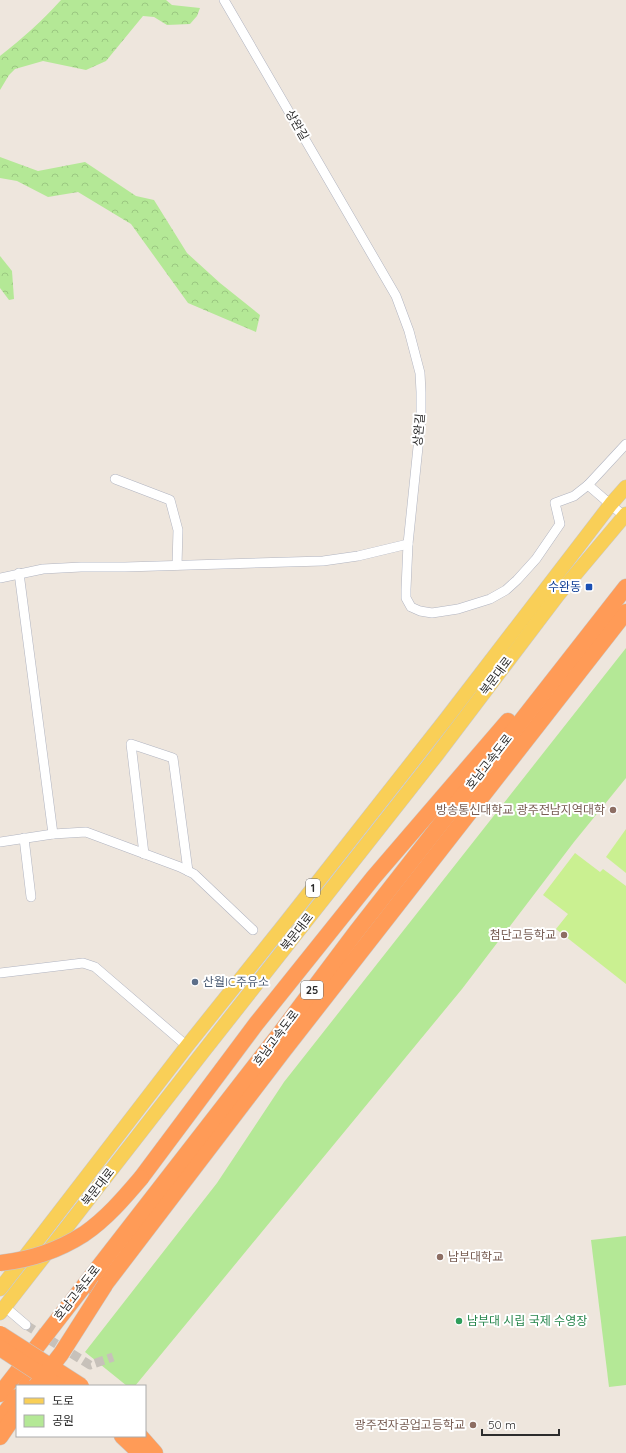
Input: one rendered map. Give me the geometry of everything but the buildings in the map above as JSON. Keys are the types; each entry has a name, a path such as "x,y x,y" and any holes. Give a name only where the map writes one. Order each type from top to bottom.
{"highway":[{"path":"0,1263 38,1255 61,1246 84,1234 114,1208 141,1178 256,1024 373,878 509,720 583,627 626,585"},
{"name":"호남고속도로","path":"0,1394 626,585"},
{"name":"호남고속도로","path":"27,1385 105,1285 279,1056 626,612"},
{"path":"37,1385 61,1354 105,1285"},
{"path":"0,1334 78,1385"},
{"path":"0,1348 56,1385"},
{"path":"0,1419 16,1398"},
{"path":"0,1437 16,1413"},
{"path":"123,1437 140,1453"},
{"path":"141,1437 155,1453"}],"main road":[{"name":"북문대로","path":"0,1289 187,1046 446,719 611,504 626,487"},
{"name":"북문대로","path":"3,1310 207,1046 436,756 558,595 625,515"}],"street":[{"name":"상완길","path":"224,0 396,296 409,331 420,373 421,418 408,544 406,598 411,607 420,611 432,613 458,609 483,602 506,590 536,559 560,524 555,503 574,496 588,485 626,444"},
{"path":"115,479 170,500 178,530 177,565"},
{"path":"588,485 625,515"},
{"path":"0,578 44,569 323,560 358,556 408,544"},
{"path":"19,573 53,834"},
{"path":"144,854 131,744 173,758 188,871"},
{"path":"0,842 53,834 86,832 194,874 253,930"},
{"path":"24,838 31,897"},
{"path":"0,973 83,963 95,967 187,1046"},
{"path":"3,1310 26,1324"}],"green space":[{"path":"61,0 166,0 172,5 200,8 197,16 190,24 167,25 154,17 143,16 106,61 86,70 43,61 15,69 9,75 0,90 0,56 32,30"},
{"path":"0,157 38,171 85,162 136,196 154,200 187,253 220,283 260,315 256,332 188,303 131,224 78,192 48,197 17,181 0,178"},
{"path":"0,256 12,271 14,299 9,300 0,288"},
{"path":"626,648 626,778 574,842 462,989 136,1385 126,1385 85,1352 217,1183 284,1082"},
{"path":"626,829 626,873 606,857"},
{"path":"575,853 600,872 603,869 626,886 626,984 556,929 568,914 543,895"},
{"path":"626,1236 626,1385 609,1387 591,1240"}],"tunnel":[{"path":"26,1325 90,1365 113,1357"}],"place":[{"name":"수완동","path":"589,587"},
{"name":"방송통신대학교 광주전남지역대학","path":"613,810"},
{"name":"첨단고등학교","path":"564,935"},
{"name":"산월IC주유소","path":"195,982"},
{"name":"남부대학교","path":"440,1257"},
{"name":"남부대 시립 국제 수영장","path":"459,1321"},
{"name":"광주전자공업고등학교","path":"473,1425"}]}
